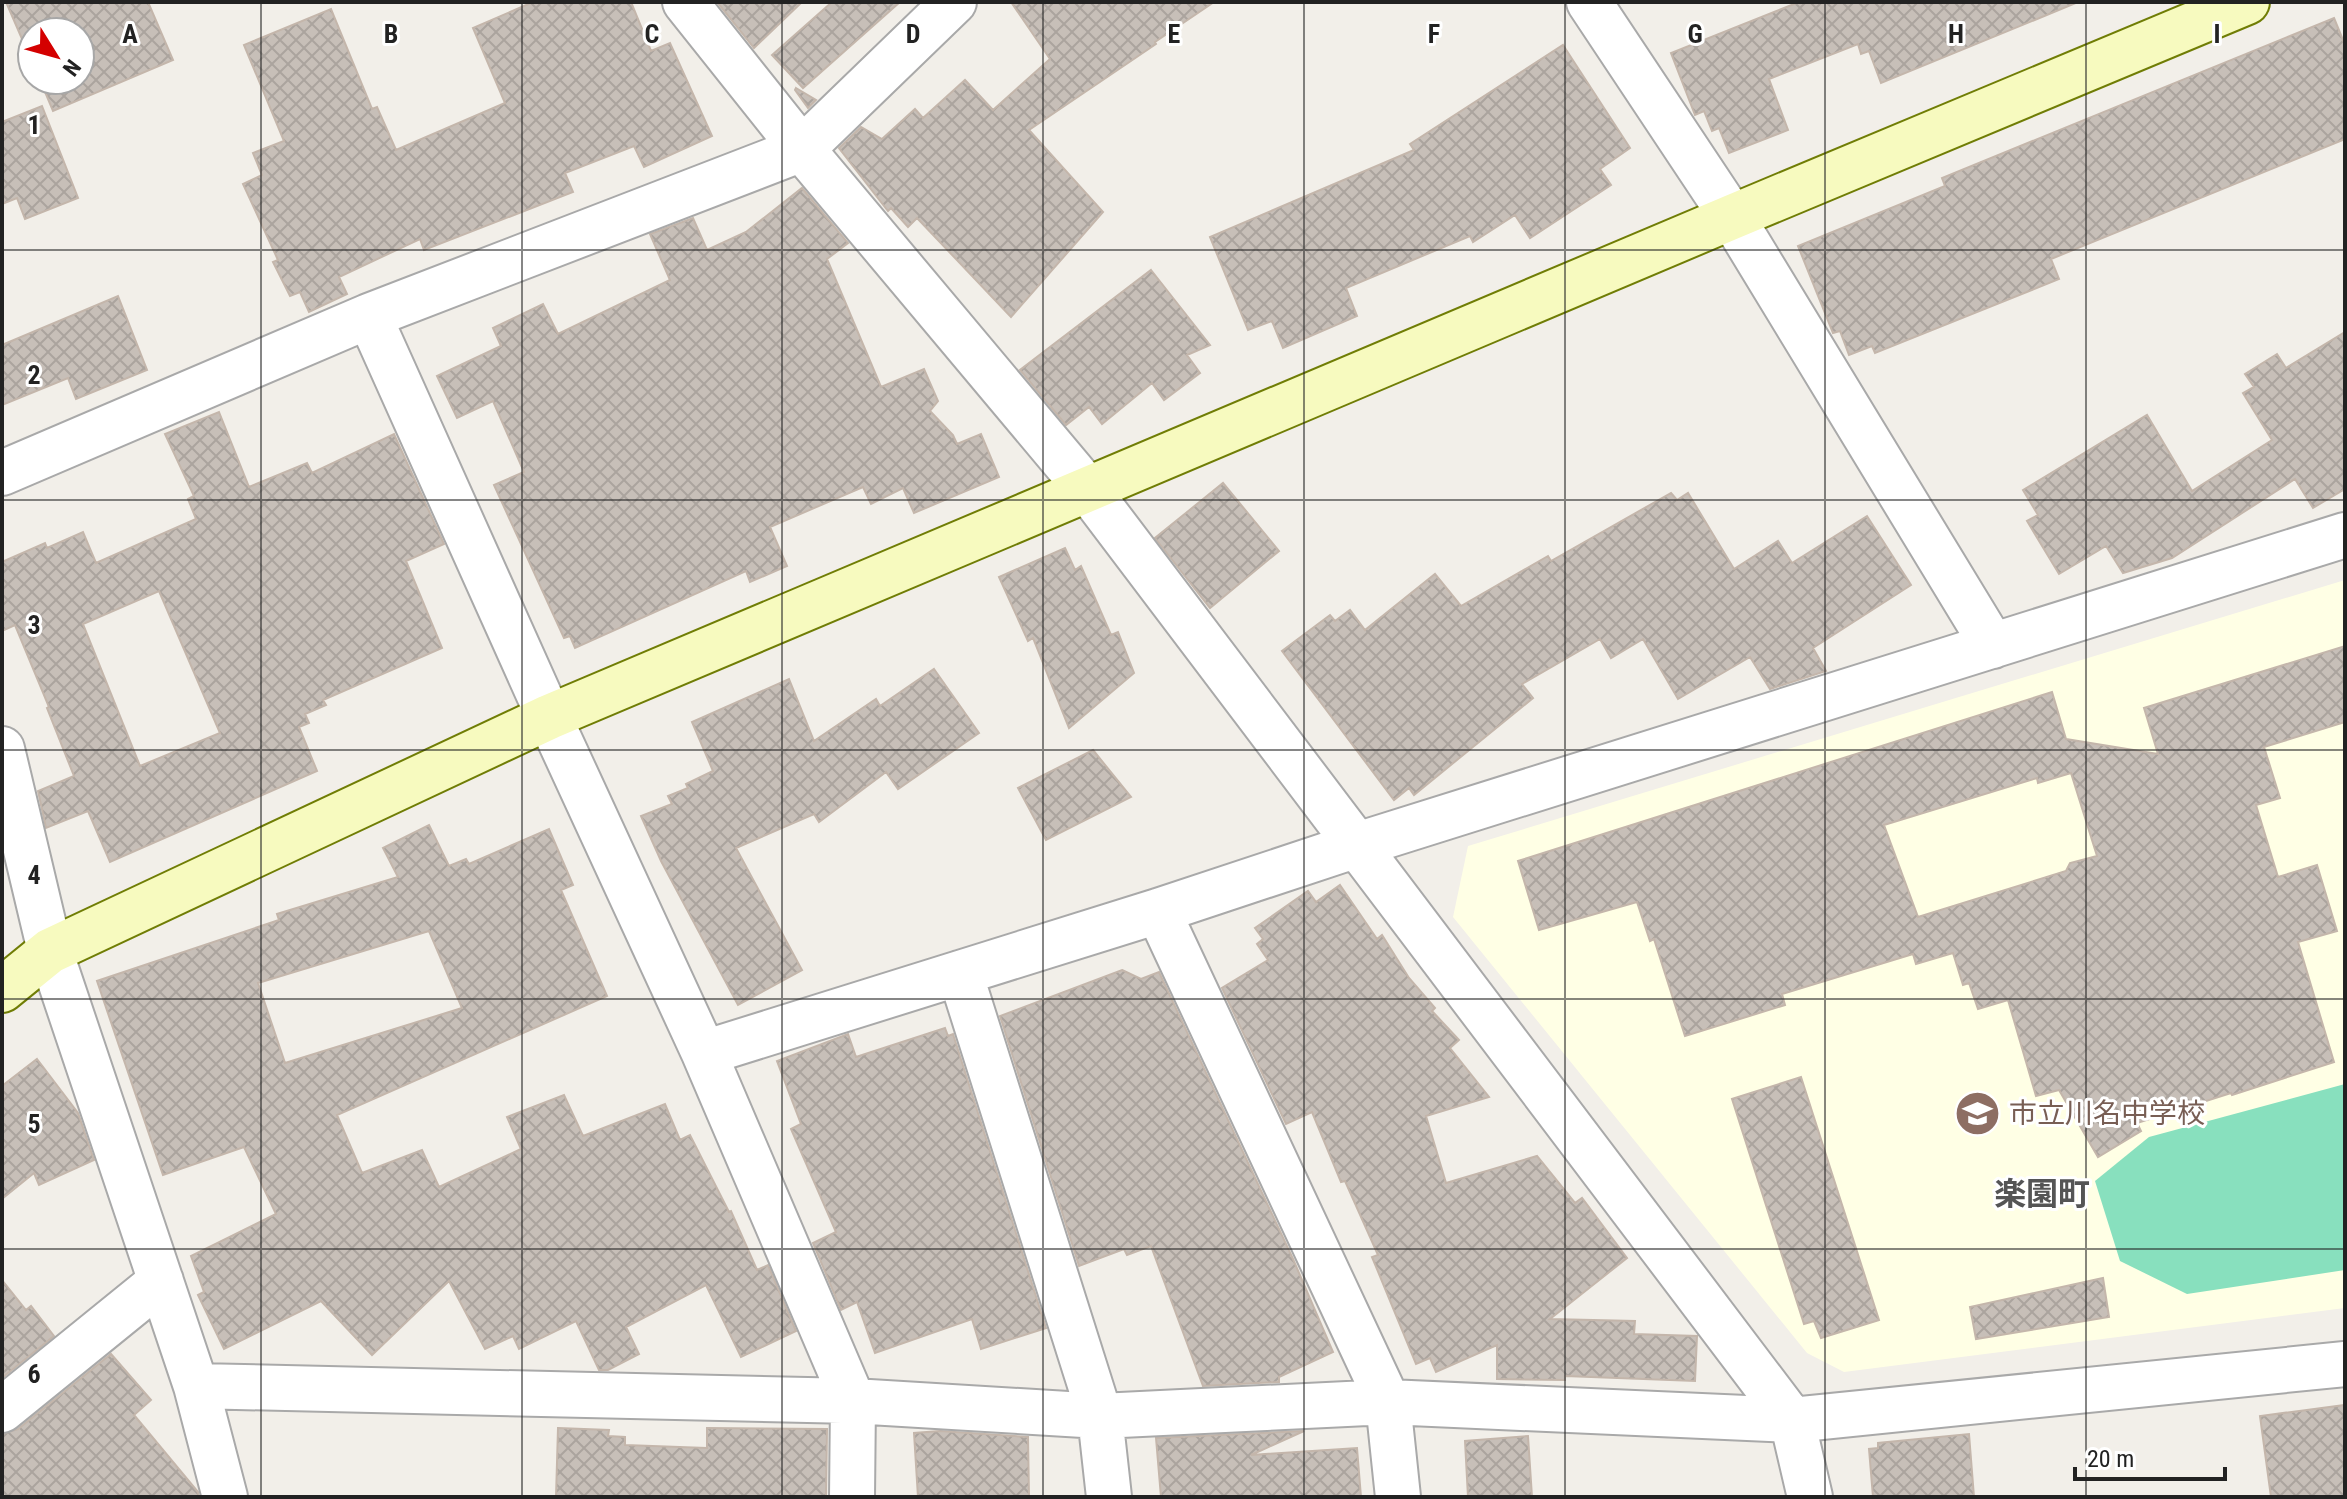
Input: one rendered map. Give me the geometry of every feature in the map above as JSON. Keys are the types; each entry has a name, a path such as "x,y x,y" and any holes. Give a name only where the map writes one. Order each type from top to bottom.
{"street":[{"path":"685,2 802,149 1088,490 1792,1420 1810,1497"},
{"path":"2,473 369,316 802,149 954,2"},
{"path":"1589,2 1732,217 1993,646"},
{"path":"2,990 50,951 549,717 2247,2"},
{"path":"369,316 704,1053 853,1401 852,1497"},
{"path":"704,1053 2345,535"},
{"path":"2,749 50,951 196,1386 225,1497"},
{"path":"1158,911 1388,1402 1398,1497"},
{"path":"960,973 1100,1416 1109,1497"},
{"path":"2,1410 161,1281"},
{"path":"196,1386 853,1401 1100,1416 1388,1402 1792,1420 2345,1364"}],"shaded area":[{"name":"市立川名中学校","path":"2345,580 2345,1308 1844,1372 1807,1353 1453,917 1468,846"}],"green space":[{"path":"2345,1084 2345,1270 2187,1294 2120,1261 2095,1181 2149,1137"}],"building":[{"path":"6,2 148,2 173,60 96,93 96,16 16,16 16,25"},
{"path":"533,2 631,2 651,51 670,43 712,136 644,167 634,146 565,173 573,192 424,250 420,239 339,277 347,294 309,312 300,292 290,296 273,262 278,260 243,184 262,175 253,153 284,141 244,45 331,9 372,109 377,107 396,150 505,103 473,28"},
{"path":"717,2 802,2 754,48"},
{"path":"832,2 900,2 803,88 772,55"},
{"path":"1011,2 1214,2 1029,130 1103,212 1011,317 917,218 908,227 891,208 888,211 839,148 861,127 882,139 915,109 923,118 965,80 993,110 1050,59"},
{"path":"1799,2 2076,3 1881,83 1869,51 1861,54 1858,44 1769,79 1788,130 1729,153 1719,128 1712,131 1704,111 1695,115 1671,53"},
{"path":"2334,18 2345,45 2345,139 2051,259 2059,279 1875,353 1872,346 1849,355 1840,331 1833,333 1798,246 1945,186 1942,178"},
{"path":"1563,45 1630,148 1600,169 1611,185 1530,238 1515,215 1473,242 1470,236 1346,288 1357,316 1283,348 1272,321 1248,330 1210,237 1414,150 1410,144"},
{"path":"795,90 816,100 808,108"},
{"path":"47,96 88,96 53,111"},
{"path":"42,106 78,198 25,219 17,198 2,204 2,122"},
{"path":"802,188 848,243 827,259 881,387 924,369 938,401 930,411 953,435 957,444 981,434 999,477 914,513 903,488 871,504 863,487 770,527 787,566 750,582 746,571 575,648 570,636 564,638 494,485 524,472 493,401 457,418 437,376 501,346 493,328 543,304 558,334 670,280 650,234 693,218 707,250 746,232"},
{"path":"1151,270 1210,345 1187,355 1200,373 1164,400 1152,383 1102,424 1089,407 1066,425 1020,370"},
{"path":"118,296 147,370 76,399 68,378 2,405 2,345"},
{"path":"2345,332 2345,489 2313,508 2295,479 2172,558 2123,573 2106,546 2059,574 2027,521 2038,515 2023,490 2147,415 2192,491 2272,440 2243,393 2254,387 2245,374 2277,354 2286,368"},
{"path":"219,412 249,487 307,463 312,473 394,434 444,544 406,561 442,648 323,700 326,705 305,714 309,723 299,727 317,771 110,862 88,811 46,828 38,791 74,776 15,625 2,631 2,562 45,543 47,548 83,532 96,563 196,519 188,499 194,496 165,434","holes":["159,591 220,733 140,766 83,624"]},
{"path":"1223,483 1279,551 1210,608 1155,538"},
{"path":"1671,493 1677,500 1688,493 1734,569 1778,541 1792,563 1867,516 1911,585 1813,648 1826,671 1770,689 1750,657 1678,699 1643,639 1611,658 1600,639 1522,684 1533,698 1414,795 1409,788 1394,800 1282,651 1330,615 1335,621 1350,610 1365,630 1435,574 1461,606 1548,556 1551,561"},
{"path":"1065,548 1075,570 1081,566 1111,635 1118,632 1134,673 1069,728 1033,638 1028,641 999,577"},
{"path":"2345,646 2345,722 2264,747 2280,798 2256,805 2278,877 2317,865 2337,931 2298,942 2334,1062 2137,1123 2141,1131 2098,1157 2059,1090 2036,1096 2008,1000 1978,1009 1969,983 1963,985 1953,953 1916,964 1913,954 1782,994 1785,1005 1685,1036 1654,939 1650,941 1637,902 1539,930 1518,861 2052,692 2066,739 2158,754 2144,708","holes":["2071,773 2097,856 2070,863 2066,871 1918,917 1884,825 2037,778 2038,783"]},
{"path":"934,669 979,733 898,789 886,772 819,822 814,814 736,848 802,970 738,1005 661,861 641,816 672,804 668,796 688,788 686,784 713,771 692,722 789,679 814,741 876,699 880,706"},
{"path":"1093,750 1131,797 1046,840 1018,788"},
{"path":"429,825 449,866 466,859 469,864 549,829 573,885 561,890 607,996 337,1115 362,1173 422,1150 439,1187 521,1149 507,1117 564,1095 583,1136 665,1104 680,1140 690,1135 731,1211 757,1270 768,1265 796,1331 741,1357 706,1285 626,1327 639,1354 608,1370 599,1370 576,1321 519,1349 513,1336 485,1349 449,1281 372,1355 321,1301 224,1349 198,1295 204,1292 191,1256 276,1214 244,1147 163,1175 97,981 279,920 277,914 398,877 383,848","holes":["429,931 462,1008 285,1063 258,983"]},
{"path":"1340,885 1377,939 1382,935 1409,978 1435,1008 1432,1011 1459,1040 1450,1048 1489,1097 1426,1116 1446,1183 1537,1156 1575,1203 1582,1198 1627,1258 1550,1319 1635,1321 1634,1334 1697,1336 1695,1381 1565,1376 1565,1380 1497,1379 1497,1345 1436,1372 1430,1358 1416,1364 1372,1257 1378,1255 1345,1181 1341,1182 1312,1112 1286,1124 1222,988 1268,960 1257,944 1263,939 1255,928 1308,891 1316,902"},
{"path":"1122,970 1141,979 1159,972 1333,1352 1279,1377 1279,1382 1203,1386 1151,1246 1127,1255 1124,1249 1079,1266 1000,1016"},
{"path":"945,1028 948,1036 953,1034 1046,1328 981,1349 972,1319 875,1353 857,1302 841,1310 813,1243 836,1232 791,1129 801,1124 777,1061 848,1034 856,1057"},
{"path":"37,1059 78,1113 94,1160 39,1185 34,1173 2,1199 2,1086"},
{"path":"1801,1077 1879,1320 1821,1338 1814,1321 1804,1324 1732,1099"},
{"path":"2103,1278 2109,1317 1976,1339 1970,1307"},
{"path":"2,1280 26,1310 31,1306 54,1336 2,1378"},
{"path":"111,1354 151,1400 134,1415 199,1497 2,1497 2,1434 18,1429"},
{"path":"2345,1405 2345,1497 2271,1497 2260,1416"},
{"path":"558,1428 609,1430 608,1436 625,1437 625,1445 707,1448 707,1428 827,1429 826,1497 556,1497"},
{"path":"940,1431 1028,1437 1029,1497 918,1497 914,1433"},
{"path":"1304,1431 1251,1455 1357,1448 1361,1497 1161,1497 1156,1438"},
{"path":"1969,1434 1974,1497 1873,1497 1869,1449 1878,1448 1878,1443"},
{"path":"1528,1436 1532,1497 1468,1497 1465,1441"}],"place":[{"name":"市立川名中学校","path":"1978,1113"}],"district":[{"name":"楽園町","path":"2042,1194"}]}
